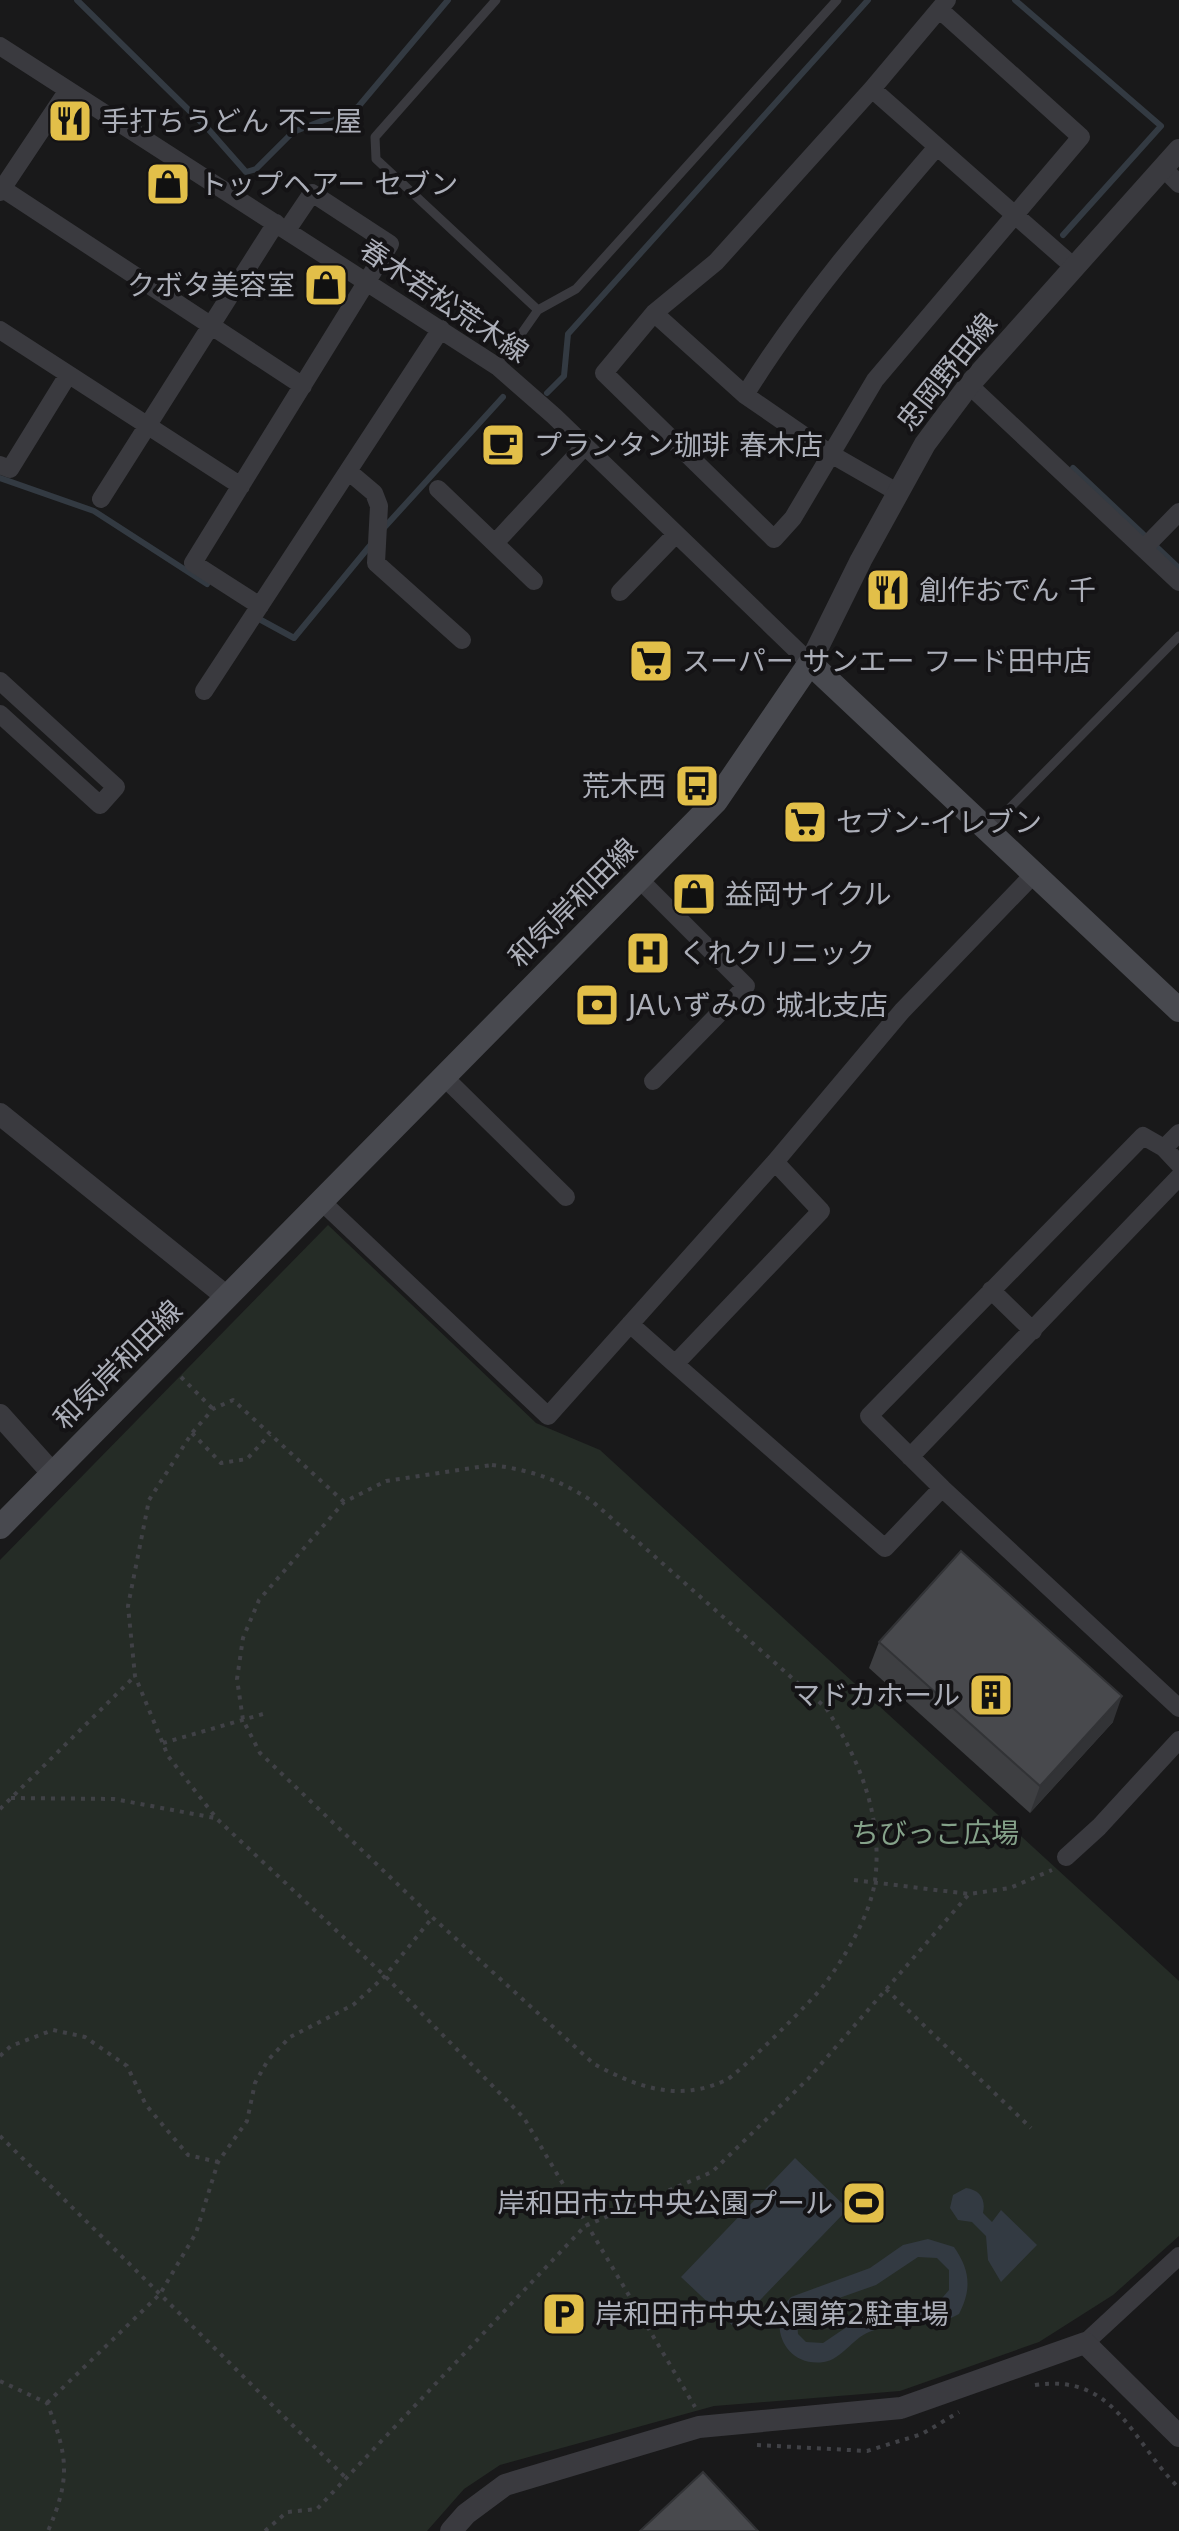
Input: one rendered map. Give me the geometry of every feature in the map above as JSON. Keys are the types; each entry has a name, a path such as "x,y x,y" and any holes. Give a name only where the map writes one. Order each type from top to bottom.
{"main road":[{"path":"810,663 1179,1010"},
{"name":"和気岸和田線","path":"0,1527 716,801 747,760 810,663"}],"street":[{"path":"944,5 1081,137 875,380 793,518 774,539 604,373 654,313 716,262 944,5"},
{"name":"春木若松荒木線","path":"0,46 498,367 585,446 810,663"},
{"path":"872,89 1074,267"},
{"path":"68,90 1,189 303,386"},
{"path":"745,395 772,352 846,252 936,148"},
{"name":"忠岡野田線","path":"810,663 897,492 925,444 969,385 1074,267 1171,176 1179,150"},
{"path":"101,499 211,326 282,227 312,193 390,244 193,563 260,606"},
{"path":"654,313 745,395 829,453 897,492"},
{"path":"204,691 441,329"},
{"path":"0,330 241,486"},
{"path":"0,465 10,469 68,375"},
{"path":"969,385 1179,582"},
{"path":"495,543 585,446"},
{"path":"348,471 374,493 379,506 376,563 462,640"},
{"path":"438,489 534,581"},
{"path":"1144,548 1179,512"},
{"path":"620,592 676,534"},
{"path":"0,681 116,787 100,805 0,714"},
{"path":"321,1201 548,1416 775,1162 902,1011 1035,873"},
{"path":"639,879 746,986 653,1081"},
{"path":"444,1077 566,1197"},
{"path":"0,1114 227,1297"},
{"path":"1164,1148 1179,1133"},
{"path":"1179,1164 1164,1148 1143,1136 869,1416 1179,1708"},
{"path":"675,1364 821,1211 775,1162"},
{"path":"910,1457 1179,1177"},
{"path":"991,1290 1033,1331"},
{"path":"630,1324 885,1548 942,1488"},
{"path":"0,1415 53,1474"},
{"path":"1066,1857 1099,1827 1179,1740"},
{"path":"451,2531 466,2514 505,2485 699,2427 901,2408 1085,2343 1179,2256"},
{"path":"1085,2343 1179,2436"}],"lane":[{"path":"496,0 375,137 376,159 538,310"},
{"path":"498,367 538,310 576,289 837,0"},
{"path":"989,829 1179,636"}],"path":[{"path":"178,1374 213,1409"},
{"path":"344,1502 233,1400 213,1409 192,1433 149,1500 128,1606 135,1676 168,1756 217,1819 385,1976 524,2118 585,2226 696,2409"},
{"path":"192,1433 221,1463 247,1459 270,1434"},
{"path":"492,1465 533,1471 567,1484 592,1501 826,1708 849,1743 864,1777 876,1842 875,1882 850,1943 824,1986 727,2079 694,2090 663,2090 625,2081 594,2064 432,1917 260,1753 243,1720 237,1679 243,1638 259,1600 344,1502 386,1481 492,1465"},
{"path":"0,1809 135,1676"},
{"path":"163,1743 263,1714"},
{"path":"11,1798 114,1799 217,1819"},
{"path":"854,1880 969,1894 1010,1888 1046,1875 1066,1857"},
{"path":"265,2531 287,2512 317,2509 585,2226 712,2172 808,2079 969,1894"},
{"path":"47,2403 160,2294 196,2233 218,2162 247,2121 255,2083 268,2060 290,2037 353,2005 385,1976 432,1917"},
{"path":"886,1989 1031,2128"},
{"path":"0,2056 11,2046 53,2030 85,2037 127,2066 146,2105 188,2155 218,2162"},
{"path":"0,2136 346,2478"},
{"path":"0,2381 47,2403 60,2436 66,2480 48,2531"},
{"path":"1032,2386 1064,2384 1095,2391 1129,2424 1151,2459 1179,2488"},
{"path":"747,2445 867,2451 922,2434 969,2409"}],"green space":[{"name":"ちびっこ広場","path":"328,1225 536,1423 600,1450 1179,1981 1179,2236 1113,2295 1039,2342 900,2391 714,2406 500,2465 464,2489 427,2531 0,2531 0,1560"}],"shaded area":[{"path":"795,2158 848,2209 734,2327 681,2277"},
{"path":"966,2188 981,2196 983,2213 992,2222 1001,2210 1037,2245 1001,2282 988,2260 986,2236 972,2222 958,2220 950,2208 953,2195"},
{"path":"928,2239 954,2247 967,2280 966,2296 959,2314 926,2324 880,2328 857,2339 836,2357 824,2362 810,2362 789,2351 783,2342 780,2319 791,2297 870,2268 903,2245","holes":["918,2257 937,2258 949,2270 949,2290 937,2304 889,2308 863,2316 823,2343 806,2342 798,2334 797,2320 808,2309 876,2285"]}],"building":[{"name":"マドカホール","path":"961,1551 1122,1696 1040,1786 879,1642"},
{"path":"703,2472 758,2531 640,2531"}],"waterway":[{"path":"77,0 209,130 246,172 256,169 293,132 358,107 448,0"},
{"path":"547,393 564,376 568,334 868,0"},
{"path":"1015,0 1161,126 1063,235"},
{"path":"382,530 503,397"},
{"path":"1073,468 1179,568"},
{"path":"0,478 94,511 207,584"},
{"path":"261,620 294,638 373,542"}],"place":[{"name":"手打ちうどん 不二屋","path":"70,121"},
{"name":"トップヘアー セブン","path":"168,184"},
{"name":"クボタ美容室","path":"326,285"},
{"name":"プランタン珈琲 春木店","path":"503,445"},
{"name":"創作おでん 千","path":"888,590"},
{"name":"スーパー サンエー フード田中店","path":"651,661"},
{"name":"荒木西","path":"697,786"},
{"name":"セブン-イレブン","path":"805,822"},
{"name":"益岡サイクル","path":"694,894"},
{"name":"くれクリニック","path":"648,953"},
{"name":"JAいずみの 城北支店","path":"597,1005"},
{"name":"マドカホール","path":"991,1695"},
{"name":"岸和田市立中央公園プール","path":"864,2203"},
{"name":"岸和田市中央公園第2駐車場","path":"564,2314"}]}
